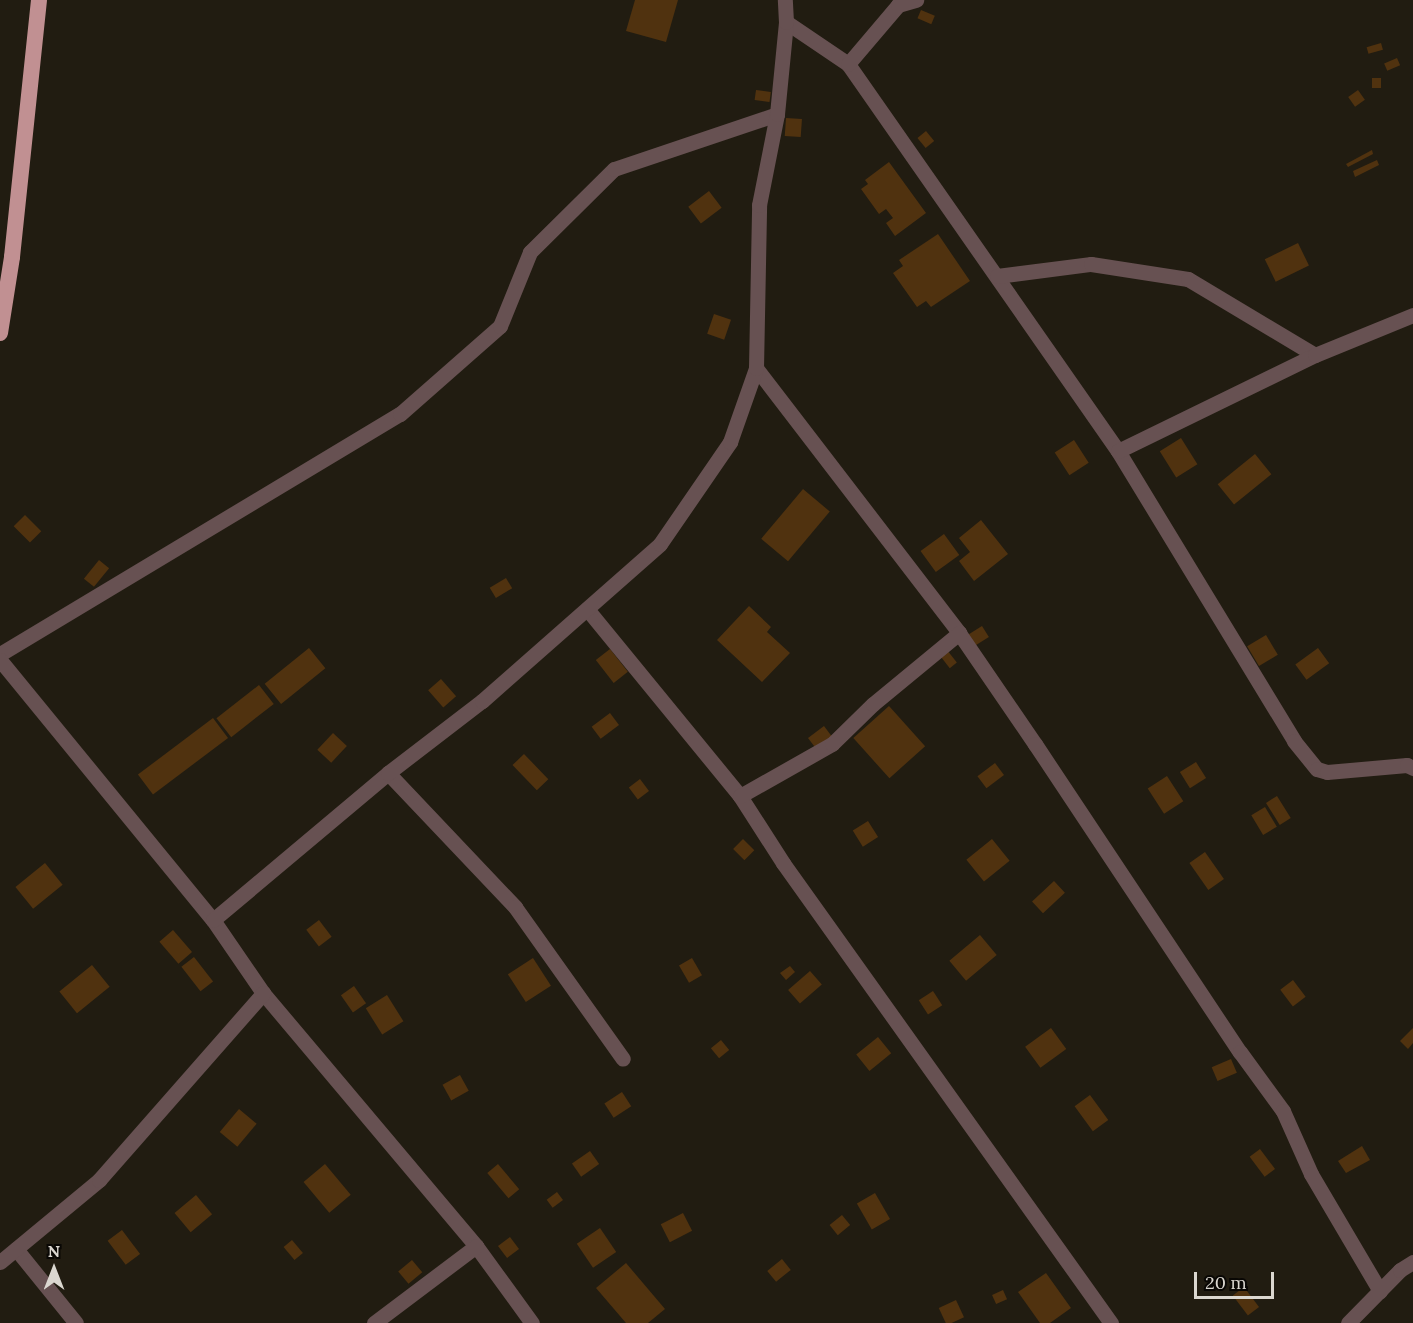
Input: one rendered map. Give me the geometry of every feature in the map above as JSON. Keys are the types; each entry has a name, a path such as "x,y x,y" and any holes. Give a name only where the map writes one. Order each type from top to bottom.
{"highway":[{"path":"0,333 12,257 39,0"}],"street":[{"path":"213,920 388,773 482,701 660,544 730,442 756,368 759,205 777,114 786,22 785,0"},
{"path":"848,64 898,5 916,0"},
{"path":"786,22 848,64 1118,451 1294,741 1317,769 1327,772 1407,765 1413,768"},
{"path":"0,654 400,414 500,326 530,252 614,169 777,114"},
{"path":"997,276 1091,264 1188,279 1315,355"},
{"path":"1118,451 1315,355 1413,315"},
{"path":"756,368 959,633 1240,1053 1283,1111 1311,1174 1380,1291"},
{"path":"587,609 740,796 783,863 1111,1323"},
{"path":"740,796 832,744 873,704 959,633"},
{"path":"0,660 213,920 262,993 477,1246 532,1323"},
{"path":"388,773 515,907 623,1059"},
{"path":"0,1262 99,1180 262,993"},
{"path":"374,1323 477,1246"},
{"path":"16,1249 76,1323"},
{"path":"1348,1323 1400,1270 1413,1262"}],"building":[{"path":"635,0 678,0 666,42 626,31"},
{"path":"921,10 935,16 931,24 917,18"},
{"path":"1381,43 1383,50 1369,54 1367,47"},
{"path":"1397,58 1400,65 1387,71 1384,63"},
{"path":"1372,78 1381,78 1381,88 1372,88"},
{"path":"756,90 771,92 769,102 755,100"},
{"path":"1358,90 1365,100 1355,107 1348,97"},
{"path":"786,118 802,119 801,137 785,136"},
{"path":"926,131 934,141 926,148 917,138"},
{"path":"1372,150 1373,154 1348,167 1346,164"},
{"path":"1377,160 1379,165 1355,177 1353,171"},
{"path":"889,162 926,213 895,236 886,223 893,218 886,209 879,214 861,189 868,184 865,180"},
{"path":"709,191 722,208 701,223 688,207"},
{"path":"938,234 970,281 931,307 926,301 917,307 893,273 903,266 899,260"},
{"path":"1298,243 1309,265 1276,282 1265,259"},
{"path":"714,314 731,320 724,340 707,334"},
{"path":"1181,438 1197,464 1176,478 1160,451"},
{"path":"1074,440 1089,463 1069,475 1055,453"},
{"path":"1255,454 1271,474 1234,504 1218,484"},
{"path":"803,489 830,511 788,561 761,539"},
{"path":"25,515 41,531 30,543 14,526"},
{"path":"981,520 1008,554 974,581 959,561 970,552 959,538"},
{"path":"944,534 959,555 936,572 921,551"},
{"path":"99,560 109,568 94,587 84,579"},
{"path":"506,578 512,588 496,598 490,588"},
{"path":"749,606 771,627 767,632 790,653 762,682 717,640"},
{"path":"982,626 989,637 975,646 968,634"},
{"path":"1266,635 1278,655 1259,666 1247,646"},
{"path":"309,648 325,668 281,704 265,684"},
{"path":"1318,648 1329,663 1307,680 1295,664"},
{"path":"610,649 628,672 614,683 596,660"},
{"path":"947,650 957,663 950,668 940,656"},
{"path":"441,679 456,696 443,708 428,690"},
{"path":"259,685 274,704 231,737 216,718"},
{"path":"889,706 925,746 889,778 853,738"},
{"path":"610,713 619,725 601,739 592,727"},
{"path":"213,718 228,738 153,795 138,775"},
{"path":"824,726 833,738 817,750 808,738"},
{"path":"333,733 347,746 331,763 317,750"},
{"path":"524,754 548,779 537,790 512,765"},
{"path":"1196,762 1206,778 1190,788 1180,772"},
{"path":"995,763 1004,775 986,788 977,776"},
{"path":"1167,776 1183,801 1164,814 1148,789"},
{"path":"640,779 649,791 638,799 629,787"},
{"path":"1277,796 1291,818 1280,825 1266,803"},
{"path":"1265,807 1277,827 1263,835 1251,815"},
{"path":"868,821 878,837 863,847 853,831"},
{"path":"743,839 754,850 744,860 733,849"},
{"path":"992,839 1010,861 984,882 966,860"},
{"path":"1205,852 1224,879 1208,890 1189,863"},
{"path":"45,863 63,885 33,909 15,887"},
{"path":"1054,881 1065,893 1043,913 1032,901"},
{"path":"319,920 332,937 319,946 306,930"},
{"path":"173,930 192,952 178,964 159,942"},
{"path":"980,935 997,955 966,981 949,961"},
{"path":"194,957 213,981 200,991 181,967"},
{"path":"533,958 551,986 526,1002 508,974"},
{"path":"692,958 702,975 689,983 679,966"},
{"path":"92,965 110,987 77,1013 59,991"},
{"path":"790,966 795,972 786,980 780,973"},
{"path":"810,971 822,985 800,1004 788,990"},
{"path":"1293,980 1306,997 1293,1006 1280,990"},
{"path":"354,986 366,1003 353,1012 341,995"},
{"path":"933,991 942,1005 928,1015 919,1000"},
{"path":"387,995 403,1021 382,1035 366,1008"},
{"path":"1051,1028 1066,1049 1040,1068 1025,1047"},
{"path":"1413,1028 1413,1043 1408,1049 1400,1041"},
{"path":"878,1037 891,1053 869,1071 856,1055"},
{"path":"721,1040 729,1050 719,1058 711,1048"},
{"path":"1231,1059 1237,1073 1218,1081 1212,1067"},
{"path":"460,1075 469,1091 451,1100 443,1085"},
{"path":"622,1092 631,1106 614,1118 604,1103"},
{"path":"1090,1095 1108,1120 1093,1131 1075,1106"},
{"path":"239,1109 257,1124 237,1147 220,1132"},
{"path":"1362,1146 1370,1160 1346,1173 1338,1161"},
{"path":"1260,1149 1275,1169 1265,1177 1250,1157"},
{"path":"590,1151 599,1164 581,1177 572,1164"},
{"path":"325,1164 351,1195 329,1213 304,1182"},
{"path":"498,1164 519,1189 508,1198 487,1173"},
{"path":"557,1192 563,1200 553,1208 547,1200"},
{"path":"875,1193 890,1219 872,1229 857,1204"},
{"path":"196,1195 212,1214 191,1232 175,1213"},
{"path":"683,1213 692,1231 670,1242 661,1224"},
{"path":"842,1215 850,1225 838,1235 830,1225"},
{"path":"600,1228 616,1252 593,1268 577,1244"},
{"path":"122,1230 140,1254 126,1265 108,1241"},
{"path":"510,1237 519,1249 507,1258 498,1246"},
{"path":"292,1240 303,1253 295,1260 284,1247"},
{"path":"782,1259 791,1270 776,1282 767,1271"},
{"path":"412,1260 422,1272 408,1284 398,1272"},
{"path":"626,1263 665,1309 648,1323 626,1323 596,1288"},
{"path":"1046,1273 1071,1308 1050,1323 1040,1323 1018,1292"},
{"path":"1244,1287 1259,1307 1248,1315 1233,1295"},
{"path":"1003,1290 1007,1299 996,1304 992,1295"},
{"path":"956,1300 964,1317 946,1323 939,1308"}]}
